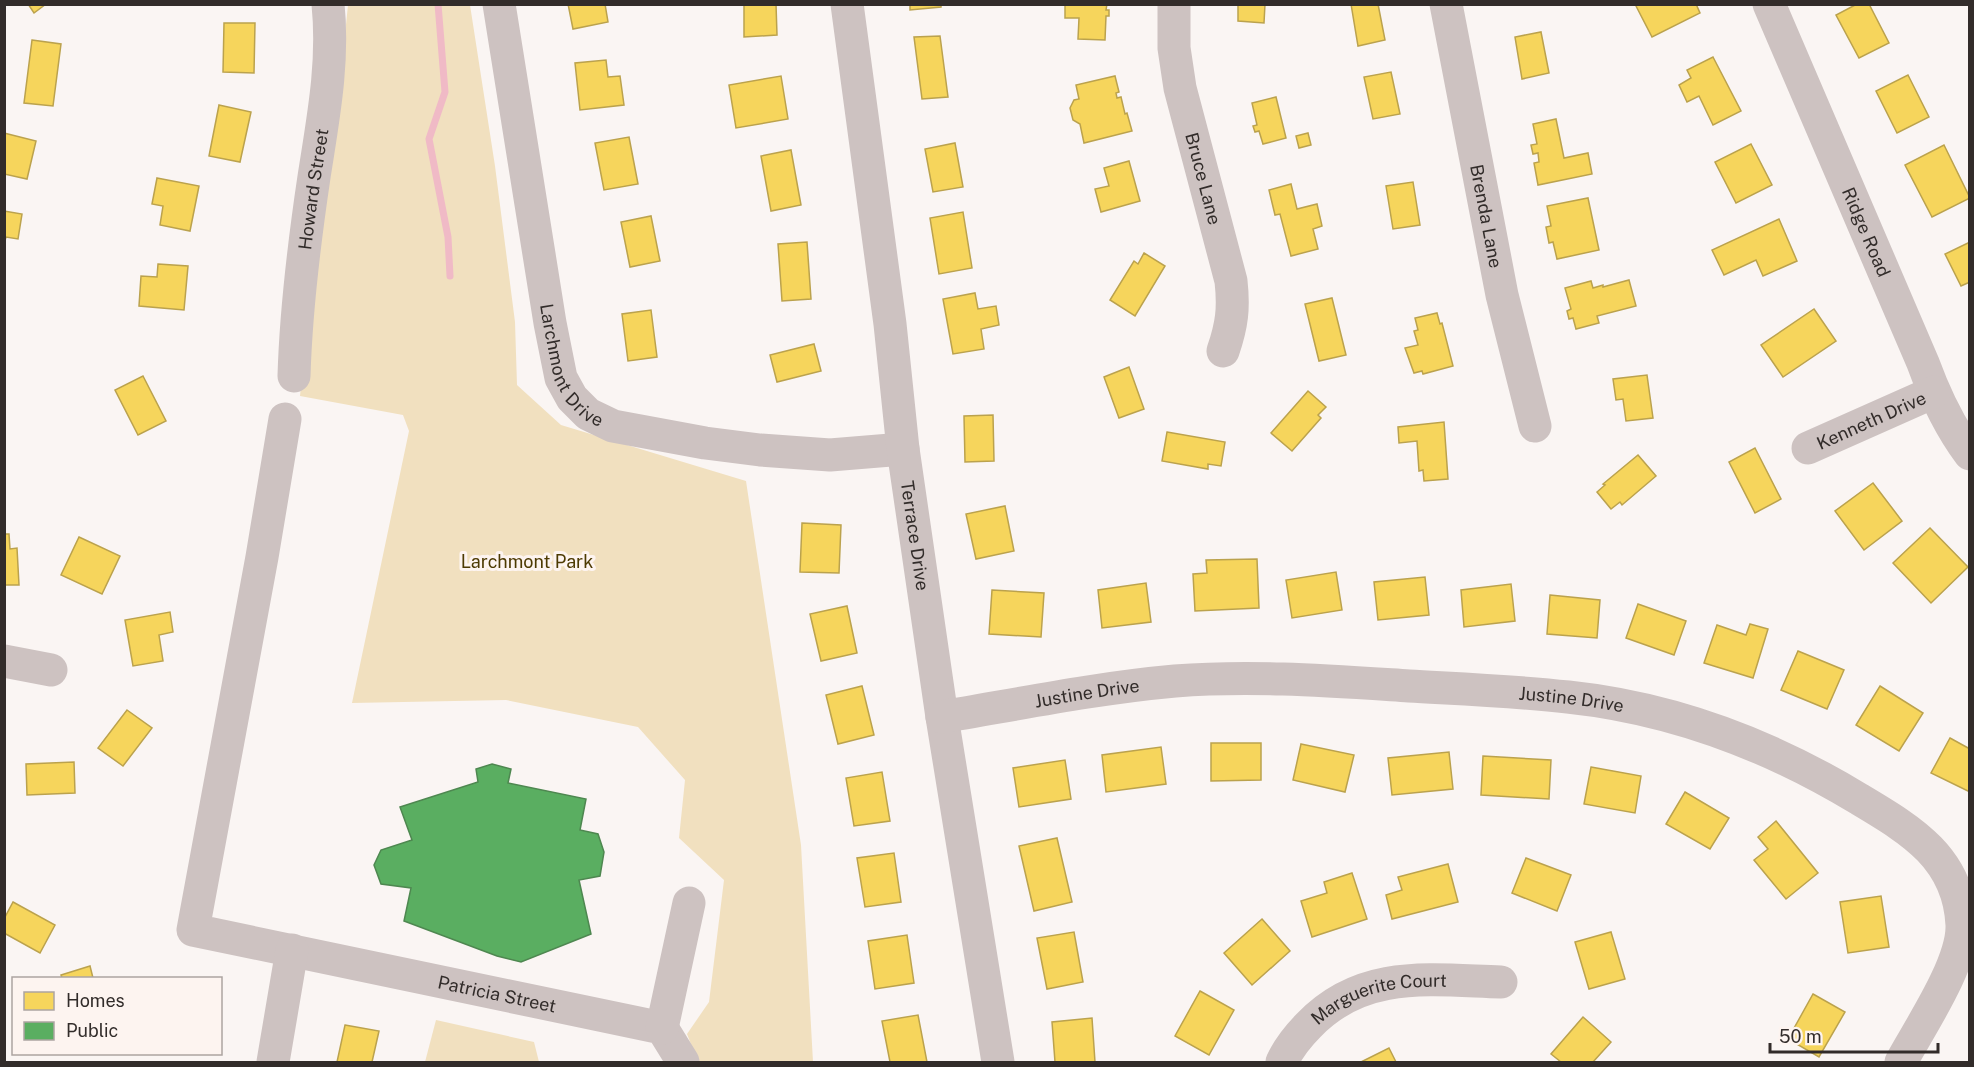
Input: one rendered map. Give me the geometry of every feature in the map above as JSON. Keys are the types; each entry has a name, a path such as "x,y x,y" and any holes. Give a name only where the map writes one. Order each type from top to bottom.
{"street":[{"name":"Howard Street","path":"294,376 295,321 304,242 331,66 328,4"},
{"name":"Larchmont Drive","path":"499,4 550,323 561,378 572,398 588,414 613,426 705,443 830,455 903,449"},
{"name":"Terrace Drive","path":"846,4 889,317 903,449 942,717 998,1062"},
{"name":"Bruce Lane","path":"1174,4 1174,48 1180,88 1231,281 1234,302 1231,326 1223,351"},
{"name":"Brenda Lane","path":"1446,4 1502,295 1535,426"},
{"name":"Ridge Road","path":"1769,4 1934,392 1954,432 1970,454"},
{"name":"Kenneth Drive","path":"1808,448 1934,392"},
{"name":"Patricia Street","path":"285,419 262,557 193,930 662,1028"},
{"path":"4,661 51,669"},
{"name":"Justine Drive","path":"942,717 1169,682 1211,678 1302,679 1571,697 1679,718 1746,741 1826,779 1901,823 1928,846 1945,866 1956,889 1962,928 1958,955 1901,1062"},
{"path":"683,1062 662,1028 689,903"},
{"path":"273,1062 292,950"},
{"name":"Marguerite Court","path":"1282,1062 1300,1034 1319,1014 1342,998 1366,988 1407,980 1501,982"}],"green space":[{"name":"Larchmont Park","path":"348,5 470,5 495,166 515,322 517,385 561,425 746,481 801,845 813,1062 698,1062 687,1034 709,1002 724,880 679,838 685,780 638,727 506,700 352,703 409,431 403,415 300,396 314,257 335,133"},
{"path":"436,1020 534,1042 539,1062 425,1062"}],"building: Homes":[{"path":"28,4 46,4 34,13"},
{"path":"568,4 605,4 608,22 573,29"},
{"path":"744,4 776,4 777,35 744,37"},
{"path":"910,4 941,4 941,7 910,10"},
{"path":"1065,4 1107,4 1106,10 1109,10 1109,16 1106,16 1105,40 1078,39 1079,18 1065,18"},
{"path":"1238,4 1265,4 1264,23 1238,21"},
{"path":"1351,4 1378,4 1385,40 1358,46"},
{"path":"1635,4 1696,4 1700,13 1652,37"},
{"path":"1857,4 1869,4 1889,43 1859,58 1836,15"},
{"path":"224,23 255,23 254,73 223,72"},
{"path":"1541,32 1549,73 1522,79 1515,37"},
{"path":"940,36 948,97 922,99 914,37"},
{"path":"32,40 61,44 53,106 24,103"},
{"path":"1713,57 1741,111 1713,125 1699,96 1687,102 1679,85 1691,78 1687,70"},
{"path":"606,60 608,77 620,76 624,105 580,110 575,63"},
{"path":"1391,72 1400,114 1373,119 1364,77"},
{"path":"1908,75 1929,117 1897,133 1876,91"},
{"path":"781,76 788,119 736,128 729,85"},
{"path":"1115,76 1119,92 1116,93 1117,98 1121,97 1132,131 1084,143 1080,124 1073,120 1070,108 1074,100 1079,99 1076,85"},
{"path":"1276,97 1286,138 1263,144 1259,131 1255,132 1253,126 1257,125 1252,103"},
{"path":"219,105 251,112 240,162 209,156"},
{"path":"1556,119 1564,158 1588,153 1592,174 1538,185 1534,163 1539,162 1538,153 1533,154 1531,145 1537,144 1533,124"},
{"path":"4,133 36,141 27,179 4,174"},
{"path":"1308,133 1311,145 1299,148 1296,136"},
{"path":"629,137 638,184 604,190 595,143"},
{"path":"955,143 963,187 933,192 925,149"},
{"path":"1751,144 1772,185 1736,203 1715,162"},
{"path":"1944,145 1970,198 1932,217 1905,165"},
{"path":"791,150 801,205 771,211 761,156"},
{"path":"1129,161 1140,201 1101,212 1095,189 1109,186 1104,168"},
{"path":"157,178 199,186 190,231 160,225 163,206 152,204"},
{"path":"1413,182 1420,225 1393,229 1386,186"},
{"path":"1291,184 1297,209 1317,204 1322,226 1313,229 1318,249 1291,256 1280,214 1275,215 1269,190"},
{"path":"1588,198 1599,250 1557,259 1553,242 1549,243 1546,227 1551,226 1547,206"},
{"path":"4,211 22,214 18,239 6,237 4,244"},
{"path":"963,212 972,268 939,274 930,218"},
{"path":"651,216 660,261 630,267 621,222"},
{"path":"1779,219 1797,261 1763,276 1756,260 1724,275 1712,250"},
{"path":"807,242 811,299 782,301 778,244"},
{"path":"1970,242 1970,282 1961,286 1945,254"},
{"path":"1144,253 1165,266 1135,316 1110,300 1134,261 1138,264"},
{"path":"158,264 188,266 184,310 139,306 141,276 157,277"},
{"path":"1629,280 1636,306 1597,316 1599,323 1576,329 1573,318 1569,319 1567,311 1571,309 1565,288 1591,281 1593,288 1603,285 1603,287"},
{"path":"975,293 978,309 996,306 999,325 981,329 984,349 953,354 943,299"},
{"path":"1332,298 1346,355 1319,361 1305,304"},
{"path":"1814,309 1836,341 1783,377 1761,345"},
{"path":"651,310 657,357 628,361 622,314"},
{"path":"1437,313 1440,324 1442,323 1453,366 1423,374 1422,371 1414,373 1405,348 1418,345 1414,331 1418,330 1415,318"},
{"path":"814,344 821,371 777,382 770,355"},
{"path":"1129,367 1144,409 1119,418 1104,377"},
{"path":"1647,375 1653,418 1626,421 1623,399 1616,400 1613,379"},
{"path":"143,376 166,421 138,435 115,390"},
{"path":"1308,391 1326,407 1318,415 1321,418 1292,451 1271,433"},
{"path":"993,415 994,461 965,462 964,416"},
{"path":"1444,422 1448,479 1424,481 1423,470 1419,471 1417,441 1399,443 1398,427"},
{"path":"1167,432 1225,442 1221,466 1208,464 1208,469 1162,461"},
{"path":"1755,448 1781,499 1755,513 1729,462"},
{"path":"1638,455 1656,476 1622,505 1620,502 1611,509 1597,492 1605,485 1603,484"},
{"path":"1873,483 1902,521 1864,550 1835,511"},
{"path":"1005,506 1014,551 976,559 966,514"},
{"path":"802,523 841,525 839,573 800,572"},
{"path":"1930,528 1968,567 1931,603 1893,563"},
{"path":"4,534 9,534 10,549 17,548 19,585 4,585"},
{"path":"79,537 120,556 102,594 61,575"},
{"path":"1257,559 1259,608 1195,611 1193,574 1207,573 1206,560"},
{"path":"1336,572 1342,610 1292,618 1286,580"},
{"path":"1425,577 1429,615 1378,620 1374,582"},
{"path":"1146,583 1151,622 1102,628 1098,590"},
{"path":"1511,584 1515,621 1464,627 1461,590"},
{"path":"992,590 1044,593 1041,637 989,634"},
{"path":"1550,595 1600,600 1597,638 1547,634"},
{"path":"1638,604 1686,621 1674,655 1626,638"},
{"path":"847,606 857,653 821,661 810,614"},
{"path":"170,612 173,632 159,635 163,661 133,666 125,620"},
{"path":"1750,624 1768,629 1753,678 1704,663 1717,625 1746,635"},
{"path":"1798,651 1844,670 1827,709 1781,690"},
{"path":"862,686 874,735 838,744 826,695"},
{"path":"1880,686 1923,713 1899,751 1856,725"},
{"path":"127,710 152,728 123,766 98,748"},
{"path":"1950,738 1970,749 1970,792 1931,773"},
{"path":"1211,743 1261,743 1261,780 1211,781"},
{"path":"1301,744 1354,755 1345,792 1293,780"},
{"path":"1161,747 1166,784 1106,792 1102,755"},
{"path":"1449,752 1453,789 1392,795 1388,758"},
{"path":"1483,756 1551,760 1549,799 1481,795"},
{"path":"1065,760 1071,799 1019,807 1013,768"},
{"path":"74,762 75,793 27,795 26,764"},
{"path":"1591,767 1641,776 1635,813 1584,804"},
{"path":"882,772 890,821 854,826 846,778"},
{"path":"1685,792 1729,818 1710,849 1666,824"},
{"path":"1776,821 1818,873 1786,899 1754,860 1768,849 1758,837"},
{"path":"1057,838 1072,902 1034,911 1019,846"},
{"path":"894,853 901,902 865,907 857,858"},
{"path":"1526,858 1571,875 1557,911 1512,893"},
{"path":"1448,864 1458,902 1392,919 1386,895 1402,890 1398,877"},
{"path":"1352,873 1367,919 1312,937 1301,901 1327,893 1324,882"},
{"path":"1881,896 1889,947 1848,953 1840,902"},
{"path":"13,902 55,925 40,953 4,933 4,919"},
{"path":"1262,919 1290,951 1252,985 1224,953"},
{"path":"1074,932 1083,982 1047,989 1037,938"},
{"path":"1611,932 1625,979 1589,989 1575,942"},
{"path":"907,935 914,983 875,989 868,941"},
{"path":"90,966 93,977 62,977 61,975"},
{"path":"1200,991 1234,1010 1209,1055 1175,1036"},
{"path":"1813,994 1845,1012 1819,1057 1788,1039"},
{"path":"918,1015 927,1062 890,1062 882,1021"},
{"path":"1583,1017 1611,1042 1593,1062 1561,1062 1551,1054"},
{"path":"1092,1018 1095,1062 1055,1062 1052,1022"},
{"path":"345,1025 379,1031 372,1062 337,1062"},
{"path":"1389,1048 1396,1062 1361,1062"}],"building: Public":[{"path":"492,764 511,769 508,783 586,799 580,830 598,834 604,852 600,876 579,880 591,934 521,962 497,956 404,921 411,888 381,884 374,865 381,850 412,840 400,807 478,782 476,769"}],"waterway":[{"path":"438,4 445,92 429,139 448,237 450,276"}]}
